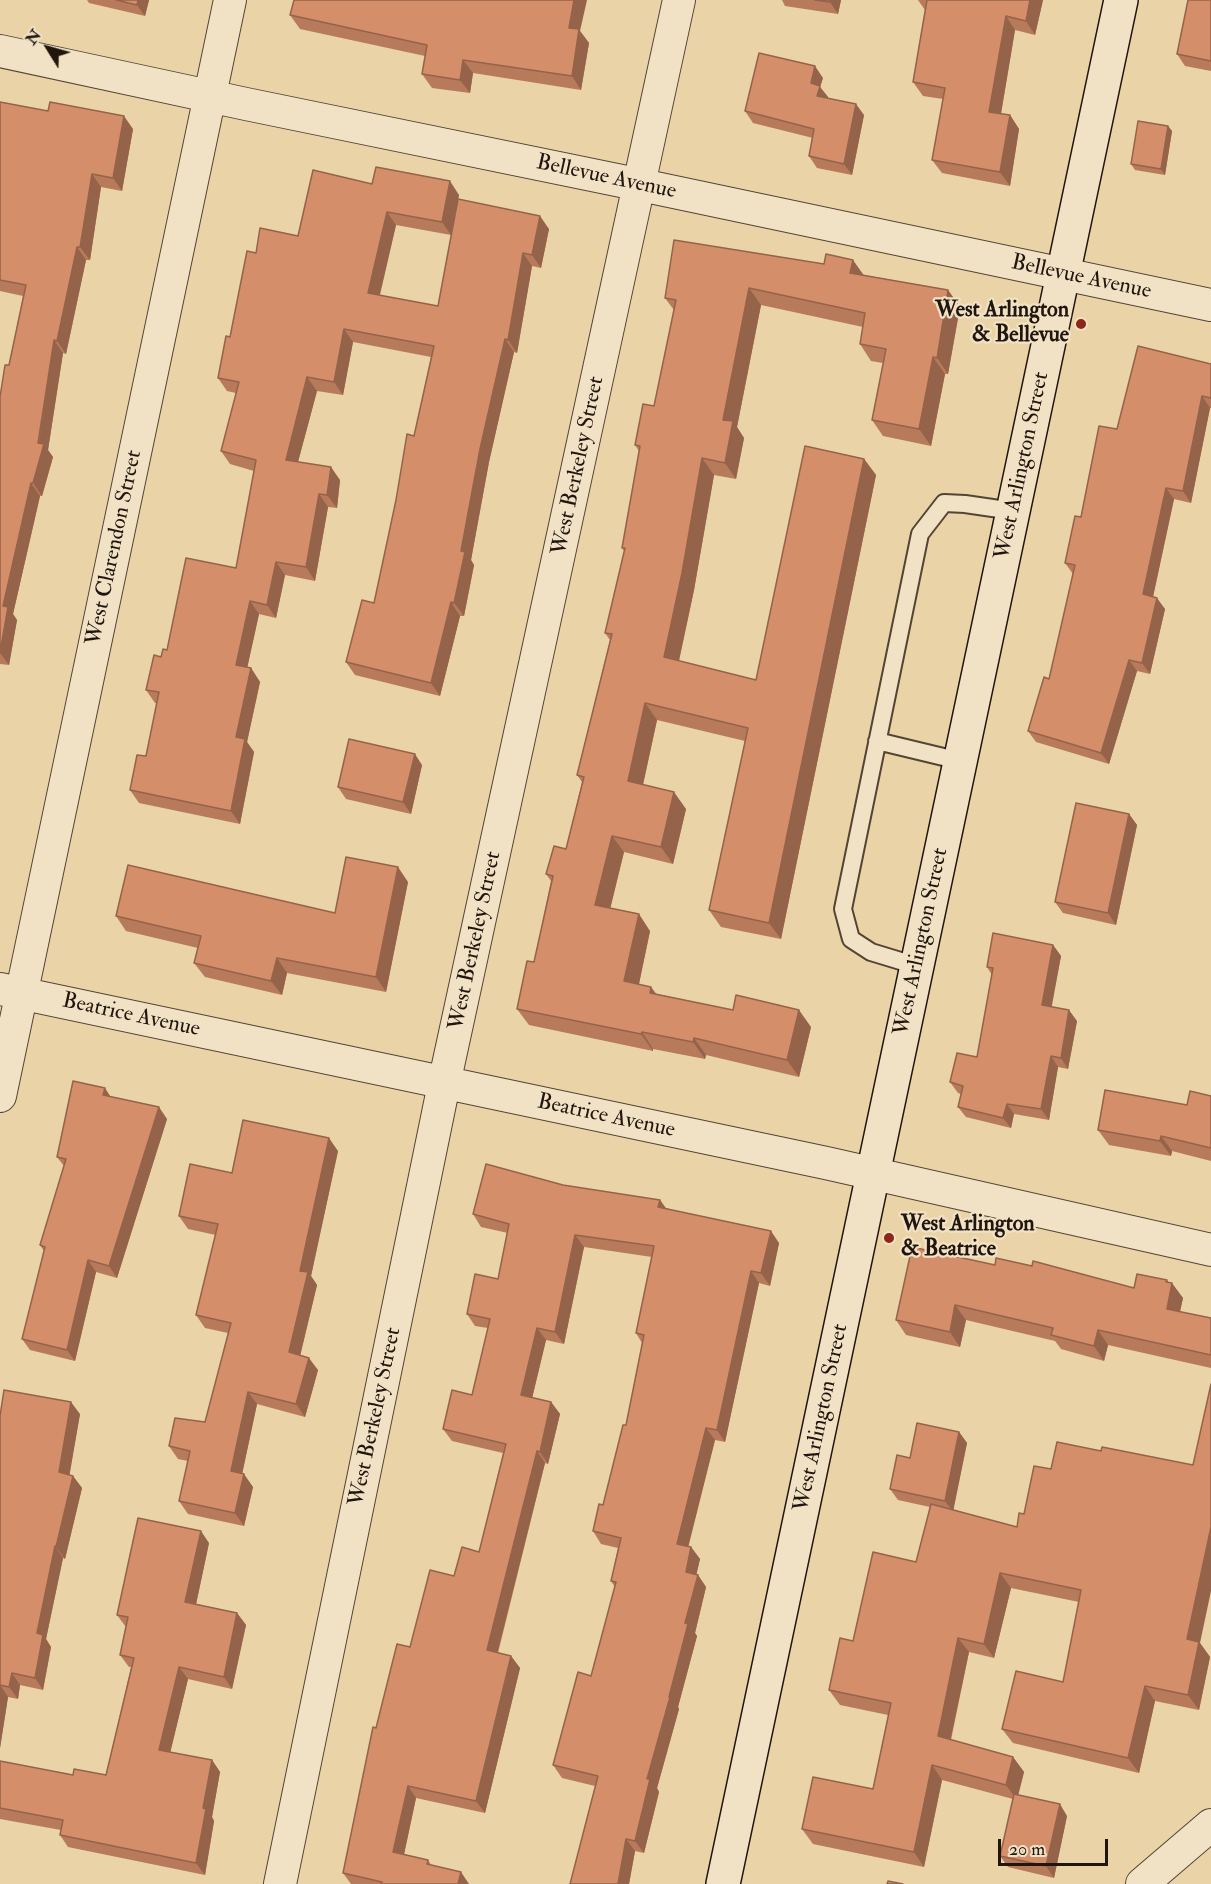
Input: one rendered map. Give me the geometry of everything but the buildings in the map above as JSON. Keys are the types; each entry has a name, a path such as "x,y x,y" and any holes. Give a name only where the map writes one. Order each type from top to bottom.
{"main road":[{"name":"West Arlington Street","path":"723,1884 1121,0"}],"street":[{"name":"West Clarendon Street","path":"0,1096 11,991 230,0"},
{"name":"West Berkeley Street","path":"280,1884 444,1084 641,184 679,0"},
{"name":"Bellevue Avenue","path":"0,51 209,97 641,184 1211,305"},
{"name":"Beatrice Avenue","path":"11,991 873,1173 1211,1250"},
{"path":"1142,1884 1211,1825"}],"lane":[{"path":"917,966 871,952 851,939 843,909 920,534 944,503 1013,511"},
{"path":"877,741 960,761"}],"place":[{"name":"West Arlington & Bellevue","path":"1081,324"},
{"name":"West Arlington & Beatrice","path":"889,1238"}]}
